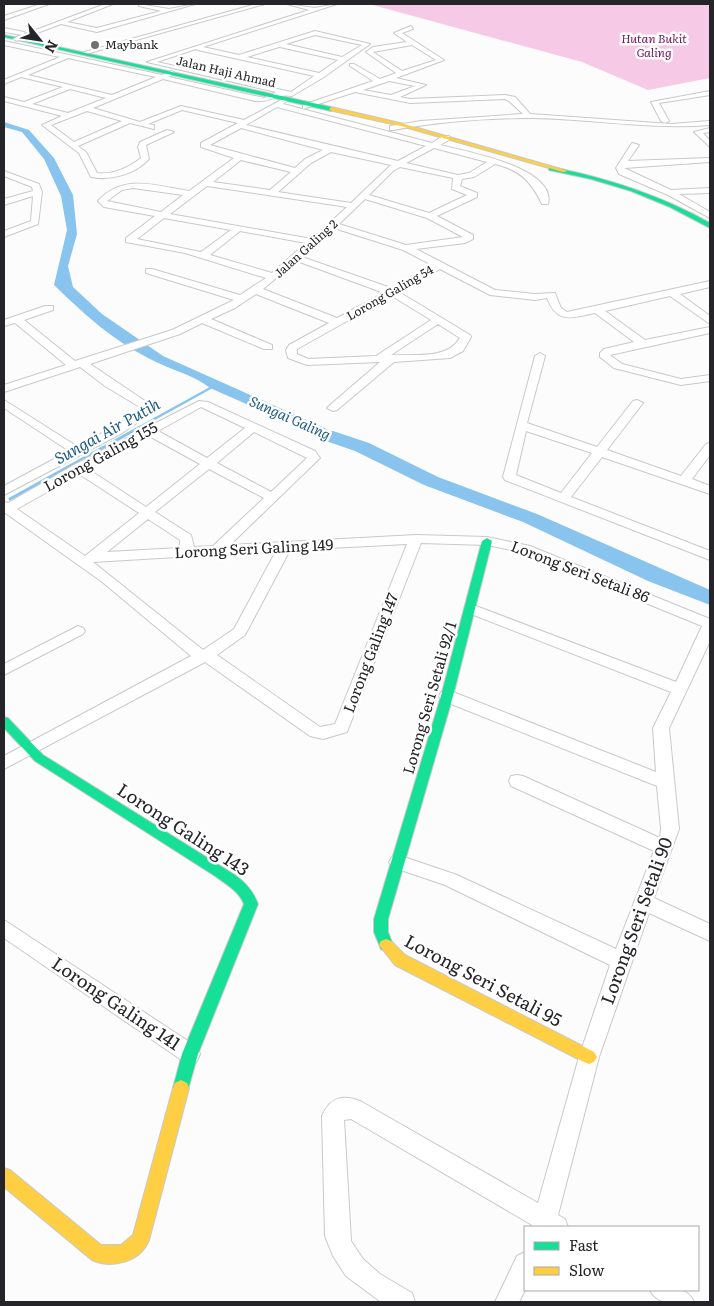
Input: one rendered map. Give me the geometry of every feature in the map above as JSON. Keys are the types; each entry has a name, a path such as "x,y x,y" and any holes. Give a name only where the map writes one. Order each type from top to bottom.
{"street":[{"path":"4,18 46,4"},
{"path":"10,36 35,30 110,4"},
{"path":"58,22 95,31 192,4"},
{"path":"84,54 262,4"},
{"path":"290,4 316,10"},
{"path":"144,64 334,4"},
{"path":"141,5 168,11"},
{"path":"89,11 105,15"},
{"path":"114,17 133,20"},
{"path":"214,17 227,21"},
{"path":"237,24 256,29"},
{"path":"296,171 240,157 204,145 290,101 344,93 442,60 397,32 411,28"},
{"path":"241,58 317,33 367,44 346,60 294,93 290,101"},
{"path":"10,36 66,57 146,72 160,78"},
{"name":"Jalan Haji Ahmad","path":"10,36 84,54 144,64 175,76 412,129 439,141 565,171 648,195 710,226"},
{"path":"400,73 367,56 374,49 413,43"},
{"path":"279,45 346,60"},
{"path":"197,47 322,76"},
{"path":"271,64 307,52"},
{"path":"4,82 66,57"},
{"path":"344,71 354,63 382,80 423,85 392,98"},
{"path":"144,64 290,101 412,129 528,116 677,126 710,123"},
{"path":"4,74 70,87 111,98"},
{"path":"85,108 172,132 143,144 145,159 127,172 94,175 82,152 46,125 66,115 160,78 175,76"},
{"path":"94,110 175,76"},
{"path":"25,104 70,87"},
{"path":"331,89 344,93"},
{"path":"354,90 417,101 505,97 512,99 528,116"},
{"path":"665,122 656,102 710,93"},
{"path":"4,99 66,115"},
{"path":"141,124 181,108 330,149 458,176 471,175 495,160"},
{"path":"609,122 622,119 665,122 710,116"},
{"path":"72,145 130,121"},
{"path":"385,161 403,151 412,129"},
{"name":"Jalan Haji Ahmad","path":"412,129 439,141"},
{"path":"710,130 698,132 710,145"},
{"path":"439,141 495,160 520,171 542,190 545,202"},
{"name":"Jalan Galing 2","path":"4,389 76,363 154,340 203,320 242,299 274,278 297,258 354,206 396,164 439,141"},
{"path":"635,145 620,168 622,172 671,192 710,215"},
{"path":"272,193 296,171 330,149"},
{"path":"671,150 681,161"},
{"path":"240,157 129,241 176,249 274,278"},
{"path":"622,164 710,160"},
{"path":"4,173 36,186 38,192 35,222 4,234"},
{"path":"430,216 474,195 455,187 458,176"},
{"path":"206,183 354,206"},
{"path":"190,194 133,185 120,188 102,201 106,205 315,242"},
{"path":"648,195 710,190"},
{"path":"4,202 38,192"},
{"path":"363,196 430,216 470,238 406,248"},
{"path":"333,225 406,248 438,266"},
{"path":"202,256 239,228"},
{"path":"297,258 392,292 466,337 459,350 446,356 378,359"},
{"name":"Lorong Galing 54","path":"378,359 307,362 292,356 291,350 438,266 498,294 535,297 551,296 558,312 564,315 597,310"},
{"path":"149,271 242,299"},
{"path":"597,310 710,284"},
{"path":"256,290 339,323"},
{"path":"672,292 710,321"},
{"path":"4,324 49,308"},
{"path":"597,310 642,343"},
{"path":"4,491 78,452 152,409 76,363 17,319"},
{"path":"378,359 439,319"},
{"path":"203,320 268,347"},
{"path":"710,340 705,331 608,351 604,355 618,366 681,382 710,378"},
{"path":"540,356 509,478 710,556"},
{"path":"333,408 390,359"},
{"path":"4,402 78,452"},
{"path":"563,500 638,403"},
{"name":"Lorong Galing 155","path":"6,507 202,404 314,456 311,463 216,552"},
{"path":"521,425 710,490"},
{"path":"88,560 253,427"},
{"path":"148,431 273,498"},
{"path":"684,481 710,447"},
{"path":"78,468 186,538 188,546 184,553"},
{"path":"6,507 88,560 203,656"},
{"name":"Lorong Seri Galing 149","path":"88,560 416,539"},
{"name":"Lorong Seri Setali 86","path":"416,539 487,540 525,549 710,625"},
{"name":"Lorong Galing 147","path":"203,656 316,732 328,733 342,728 416,539"},
{"name":"Lorong Seri Setali 92/1","path":"398,862 447,696 471,609 487,540"},
{"path":"4,764 203,656 240,632 284,548"},
{"path":"471,609 679,689"},
{"name":"Lorong Seri Setali 90","path":"549,1225 554,1181 570,1131 589,1057 621,961 645,902 670,829 660,736 661,728 710,625"},
{"path":"4,670 78,631"},
{"path":"447,696 666,783"},
{"path":"4,722 29,750"},
{"name":"Lorong Galing 143","path":"29,750 48,764 220,872 251,897 251,904 190,1054"},
{"path":"517,781 665,848"},
{"path":"398,862 450,880 621,961"},
{"name":"Lorong Seri Setali 95","path":"398,862 380,925 382,940 388,949 400,960 589,1057"},
{"path":"645,902 710,933"},
{"name":"Lorong Galing 141","path":"4,928 190,1054 161,1156 140,1240 124,1254 98,1254 4,1176"},
{"path":"403,1302 361,1275 341,1251 337,1236 333,1116 342,1107 354,1109 549,1225"},
{"path":"507,1302 524,1266"},
{"path":"664,1291 682,1302"}],"green space":[{"name":"Hutan Bukit Galing","path":"369,4 710,4 710,78 648,90 582,62"}],"water":[{"path":"4,122 29,130 54,158 73,195 77,234 68,266 73,287 102,314 163,356 340,435 362,447 326,439 155,362 122,343 76,306 54,285 67,230 61,196 44,159 22,132 4,127"}],"waterway":[{"name":"Sungai Air Putih","path":"138,428 214,386"},
{"name":"Sungai Air Putih","path":"10,499 140,427"},
{"name":"Sungai Galing","path":"333,437 362,447 431,481 530,518 656,576 710,598"}],"traffic: fast":[{"path":"4,36 331,109"},
{"path":"551,169 593,178 653,197 710,226"},
{"path":"386,945 381,932 381,919 447,696 487,541"},
{"path":"4,721 39,758 220,872 239,885 249,898 251,904 190,1054 181,1088"}],"traffic: slow":[{"path":"331,109 402,125 565,171"},
{"path":"386,945 400,960 589,1057"},
{"path":"4,1176 98,1254 124,1254 140,1240 181,1088"}],"place":[{"name":"Maybank","path":"95,45"}]}
